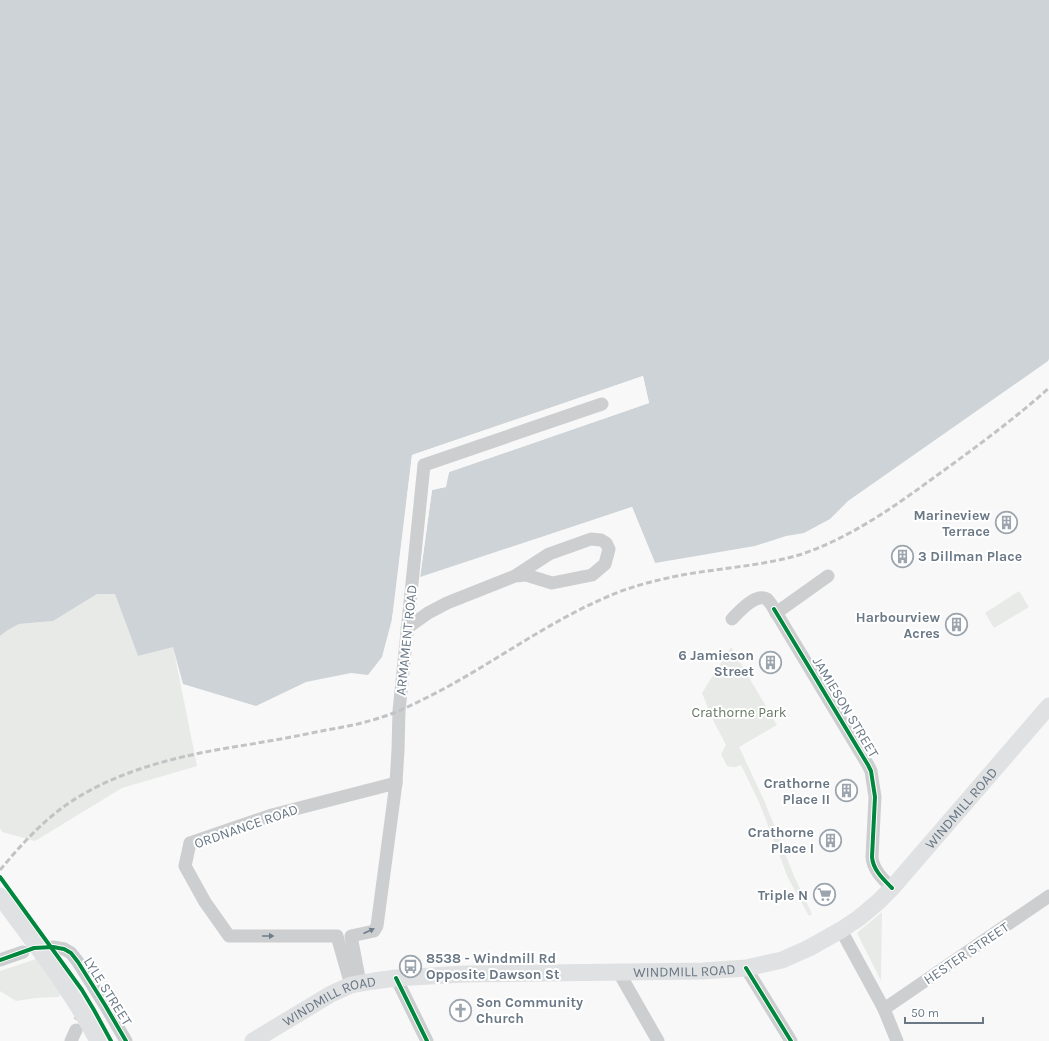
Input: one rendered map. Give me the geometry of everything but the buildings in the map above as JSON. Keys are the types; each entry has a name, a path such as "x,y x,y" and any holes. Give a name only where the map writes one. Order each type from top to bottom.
{"main road":[{"name":"WINDMILL ROAD","path":"262,1039 331,994 356,984 396,978 464,974 703,971 746,968 782,960 809,948 841,930 859,918 878,902 892,888 1049,706"},
{"path":"0,896 68,990 82,1011 98,1041"}],"street":[{"name":"ARMAMENT ROAD","path":"337,936 351,936 374,931 377,926 396,783 399,711 424,465 602,404"},
{"path":"407,628 428,613 447,603 515,576 549,554 591,539 601,540 609,549 605,564 592,575 552,583 526,575 515,576"},
{"path":"732,619 750,602 761,598 768,600 775,611 828,576"},
{"name":"JAMIESON STREET","path":"775,611 868,765 875,798 872,857 873,864 881,877 892,888"},
{"name":"ORDNANCE ROAD","path":"337,936 229,936 204,902 185,866 190,843 272,814 396,783"},
{"name":"HESTER STREET","path":"884,1009 1049,896"},
{"path":"841,930 884,1009 897,1041"},
{"path":"337,936 356,984"},
{"path":"351,936 356,984"},
{"name":"LYLE STREET","path":"53,947 64,949 71,953 78,962 100,1006 126,1041"},
{"path":"0,960 23,952"},
{"path":"746,968 791,1041"},
{"path":"618,972 658,1041"},
{"path":"396,978 427,1041"}],"green space":[{"path":"1019,591 1029,607 994,628 985,613"},
{"path":"97,594 115,594 138,656 173,646 197,766 122,788 35,841 2,832 0,828 0,636 19,624 53,621"},
{"name":"Crathorne Park","path":"731,647 777,725 739,747 764,800 794,876 812,914 809,916 788,878 759,802 741,765 734,767 727,766 721,754 726,745 713,720 702,693"},
{"path":"882,912 881,981 857,933"},
{"path":"48,955 64,980 59,997 35,998 16,1001 0,991 0,971"}],"shaded area":[{"path":"0,0 1049,0 1049,359 848,501 830,519 804,533 786,536 755,546 655,563 632,507 420,578 432,490 445,487 449,472 649,403 643,376 412,455 394,606 382,657 368,675 351,673 306,682 256,706 183,684 173,647 138,656 115,594 97,594 53,621 19,624 0,636"}],"pier":[{"path":"643,376 649,403 449,472 446,487 432,490 420,577 632,507 655,563 653,563 631,510 421,580 418,578 430,490 432,488 444,485 447,470 647,401 641,379 414,456 396,607 394,618 392,619 412,455"}],"tunnel":[{"path":"79,1022 85,1013 94,1006"}],"railway":[{"path":"0,870 33,833 52,816 72,801 106,782 142,768 179,758 363,723 385,716 410,706 451,685 562,619 618,592 682,575 785,559 835,541 885,512 917,490 992,435 1049,388"}],"cycle path":[{"path":"774,609 871,771 875,797 872,857 874,866 879,874 892,888"},
{"path":"0,877 82,990 111,1041"},
{"path":"0,960 34,948 53,947 64,949 71,953 105,1005 126,1041"},
{"path":"746,968 791,1041"},
{"path":"396,978 427,1041"}],"place":[{"name":"Marineview Terrace","path":"1006,523"},
{"name":"3 Dillman Place","path":"903,556"},
{"name":"Harbourview Acres","path":"956,625"},
{"name":"6 Jamieson Street","path":"770,663"},
{"name":"Crathorne Place II","path":"846,791"},
{"name":"Crathorne Place I","path":"830,840"},
{"name":"Triple N","path":"824,895"},
{"name":"8538 - Windmill Rd Opposite Dawson St","path":"411,966"},
{"name":"Son Community Church","path":"461,1010"}]}
